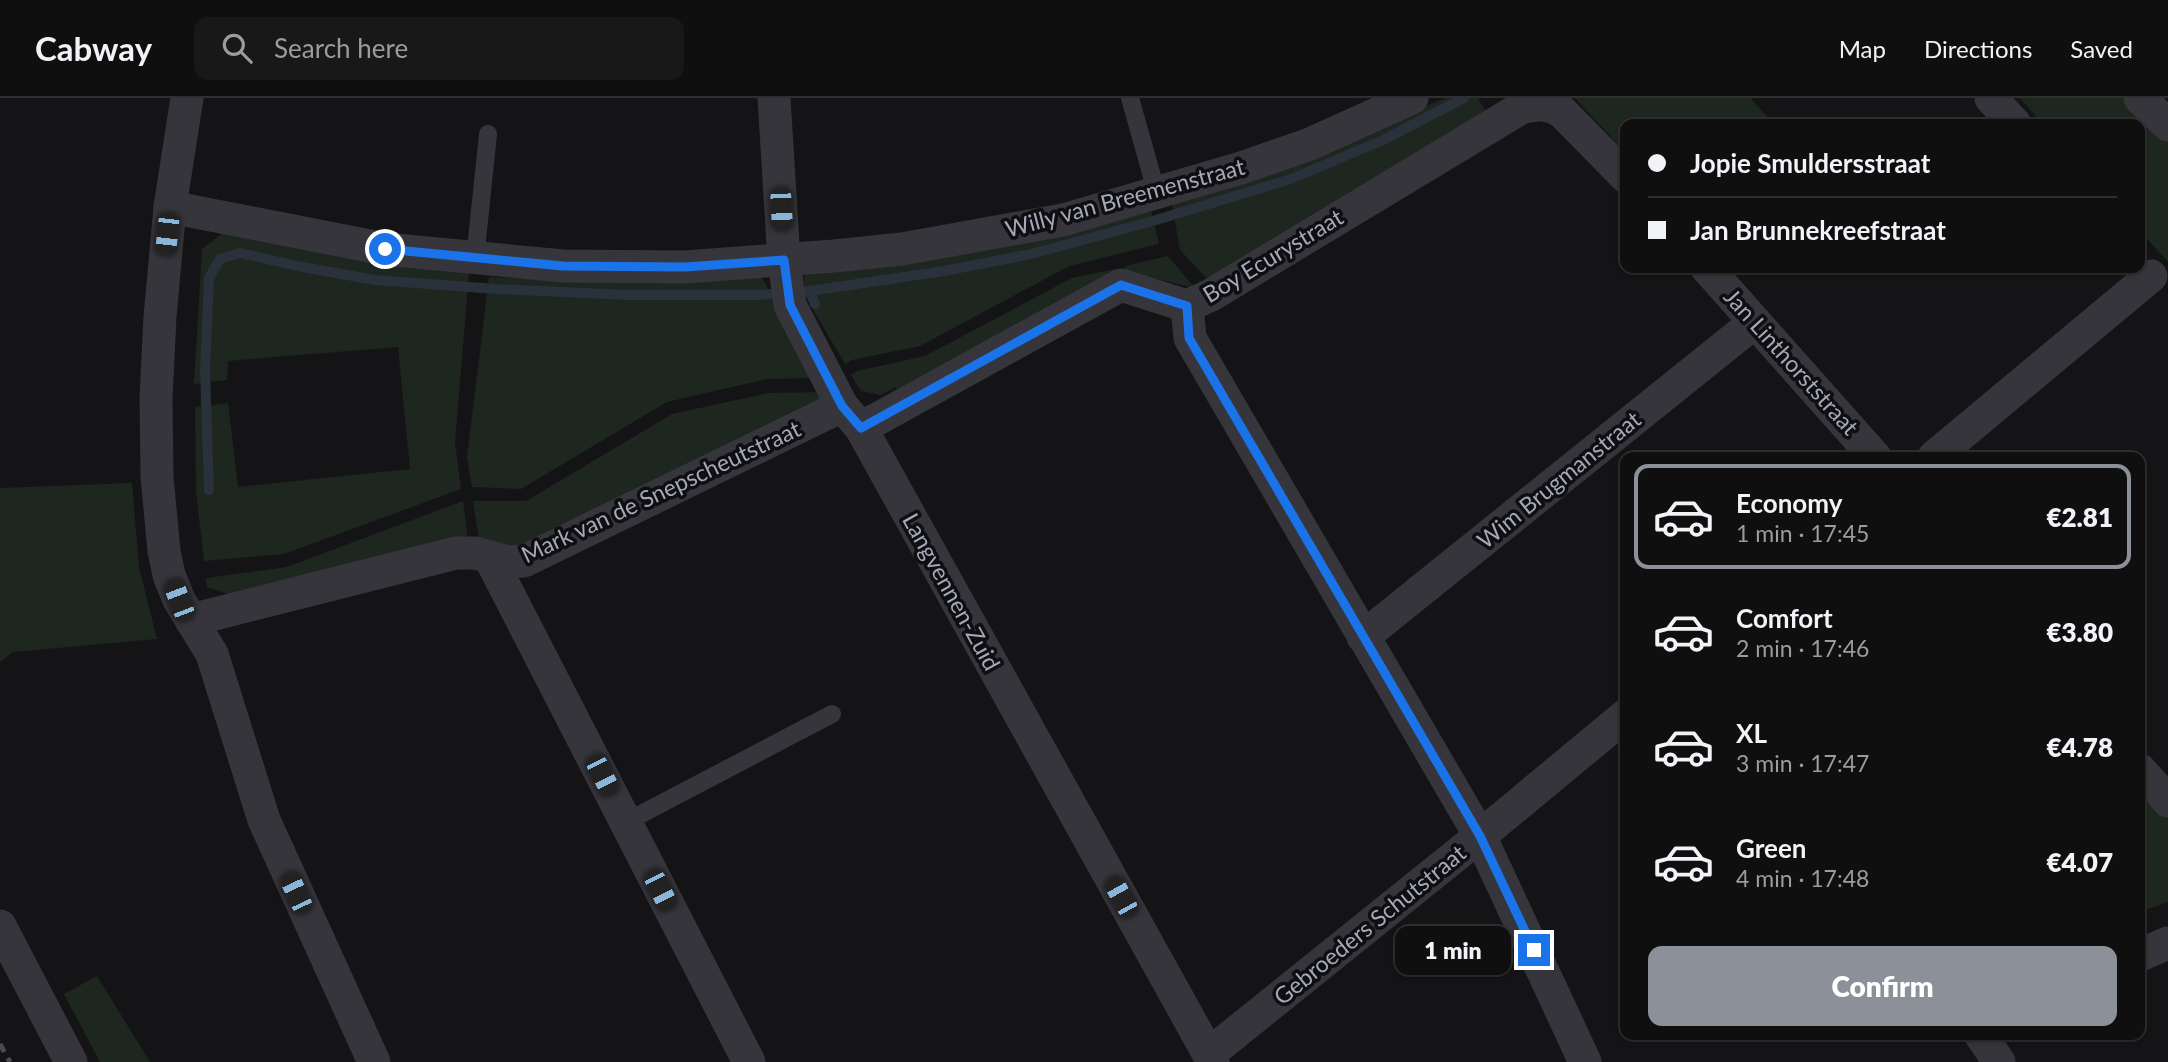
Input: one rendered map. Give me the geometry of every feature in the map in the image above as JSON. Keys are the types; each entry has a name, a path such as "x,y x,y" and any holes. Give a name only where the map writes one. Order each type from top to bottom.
{"street":[{"path":"187,98 170,207 158,371 157,477 166,563 179,600 212,654 264,820 373,1062"},
{"name":"Langvennen-Zuid","path":"774,98 784,260 790,305 1211,1058"},
{"name":"Willy van Breemenstraat","path":"170,207 385,249 475,259 563,266 672,267 784,260 901,249 1063,220 1241,169 1310,144 1412,98"},
{"path":"1991,98 2010,119"},
{"path":"2140,98 2168,125"},
{"name":"Boy Ecurystraat","path":"852,417 1121,285 1187,306 1211,295 1521,108 1537,104 1551,105 1562,112 1620,171"},
{"name":"Jan Linthorststraat","path":"1711,273 1871,452"},
{"path":"1940,452 2153,278"},
{"path":"1187,306 1189,338 1480,836 1585,1062"},
{"name":"Wim Brugmanstraat","path":"1363,637 1755,322"},
{"name":"Mark van de Snepscheutstraat","path":"191,620 456,552 475,553 509,562 524,561 852,417"},
{"path":"490,558 748,1062"},
{"name":"Gebroeders Schutstraat","path":"1211,1058 1620,720"},
{"path":"2145,776 2168,801"},
{"path":"0,926 71,1062"},
{"path":"2145,953 2168,943"},
{"path":"1984,1040 1999,1062"}],"lane":[{"path":"1130,98 1157,194"},
{"path":"475,259 488,134"},
{"path":"626,822 832,714"}],"shaded area":[{"path":"1445,98 1478,98 1488,116 1208,280 1180,250 1172,205 1314,156"},
{"path":"1575,98 1753,98 1769,119 1620,119 1620,147"},
{"path":"2020,98 2127,98 2168,140 2168,262 2145,237 2145,119 2039,119"},
{"path":"1151,210 1159,244 1069,266 920,346 852,360 845,364 805,296 804,274"},
{"path":"223,233 469,273 455,442 461,489 284,554 204,561 196,492 195,407 228,403 238,487 410,469 398,347 228,361 227,380 194,384 202,249"},
{"path":"1168,256 1195,288 1124,271 1125,266"},
{"path":"1115,269 1117,274 899,393 896,387 881,395 861,391 851,375 857,371 925,356 1072,278"},
{"path":"489,277 627,282 762,278 820,378 767,379 667,402 521,489 472,487 467,457"},
{"path":"823,392 820,400 524,547 479,540 473,501 526,501 672,414 768,393"},
{"path":"132,483 139,567 157,639 13,652 0,662 0,488"},
{"path":"463,501 468,540 234,596 207,587 206,578 287,567"},
{"path":"2145,791 2168,802 2168,902 2145,910"},
{"path":"97,976 150,1062 100,1062 64,994"}],"waterway":[{"path":"815,304 810,291 944,271 1031,254 1153,221 1291,179 1383,140 1464,98"},
{"path":"209,490 205,371 209,278 220,259 240,253 375,280 496,289 628,295 759,295 810,291"}],"railway":[{"path":"0,1044 10,1062"}],"route":[{"path":"385,249 563,266 685,267 784,260 790,305 842,406 861,428 1121,285 1187,306 1189,338 1480,836 1534,950"}]}
